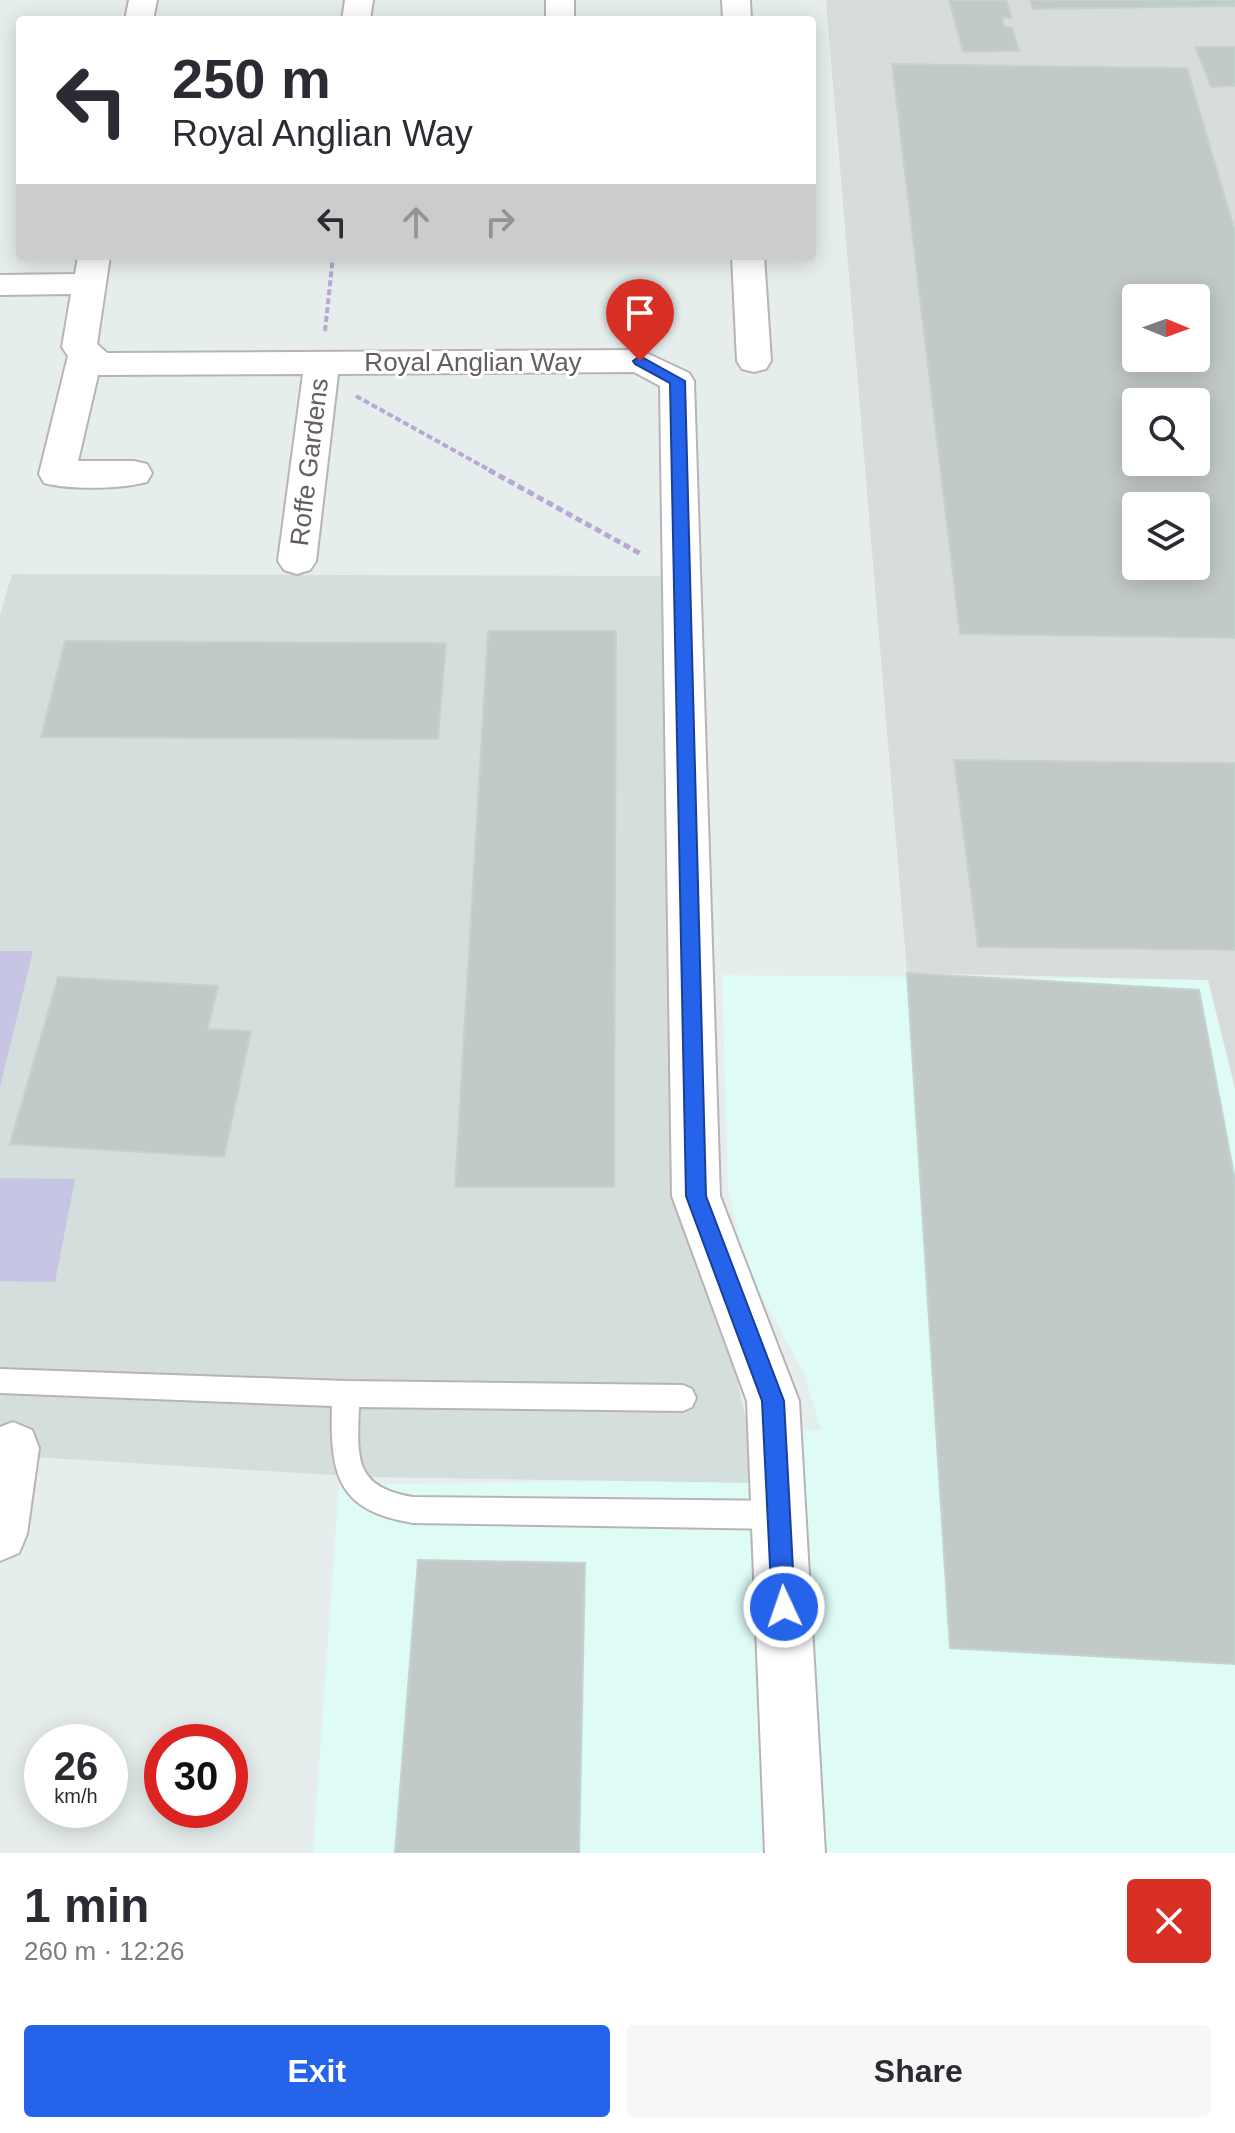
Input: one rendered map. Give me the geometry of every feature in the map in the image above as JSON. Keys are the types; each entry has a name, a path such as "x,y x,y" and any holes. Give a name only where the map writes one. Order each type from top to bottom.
{"street":[{"path":"748,260 754,361"},
{"path":"0,285 91,270 82,350 57,474 134,473"},
{"name":"Royal Anglian Way","path":"82,350 99,364 321,370 640,361 677,381 696,1196 773,1401 795,1853"},
{"name":"Roffe Gardens","path":"297,561 321,370"},
{"path":"0,1534 13,1448"}],"lane":[{"path":"0,1381 346,1394 683,1398"},
{"path":"346,1394 345,1455 362,1488 375,1501 413,1510 779,1515"}],"path":[{"path":"333,260 321,370 680,576"}],"shaded area":[{"path":"826,0 1235,0 1235,1088 1208,980 907,973"},
{"path":"12,574 680,576 696,1196 760,1483 366,1477 0,1455 0,615"},
{"path":"0,951 33,951 0,1087"},
{"path":"722,975 1208,980 1235,1088 1235,1853 313,1853 339,1485 758,1479 749,1432 821,1430 804,1373 745,1266 728,1188"},
{"path":"0,1178 75,1179 55,1282 0,1281"}],"building":[{"path":"949,0 1006,0 1012,18 1002,18 1005,27 1012,27 1019,51 963,52"},
{"path":"1030,0 1235,0 1235,6 1033,9"},
{"path":"1195,47 1235,47 1235,86 1211,87"},
{"path":"892,64 1187,68 1235,232 1235,638 960,634"},
{"path":"488,631 616,631 614,1187 455,1187"},
{"path":"65,641 446,643 438,739 41,737"},
{"path":"954,760 1235,763 1235,950 978,947"},
{"path":"907,973 1199,990 1235,1180 1235,1664 950,1648"},
{"path":"58,977 218,986 208,1029 251,1031 224,1157 10,1144"},
{"path":"418,1560 585,1563 579,1853 395,1853"}],"route":[{"path":"640,361 677,381 696,1196 773,1401 784,1607"}]}
